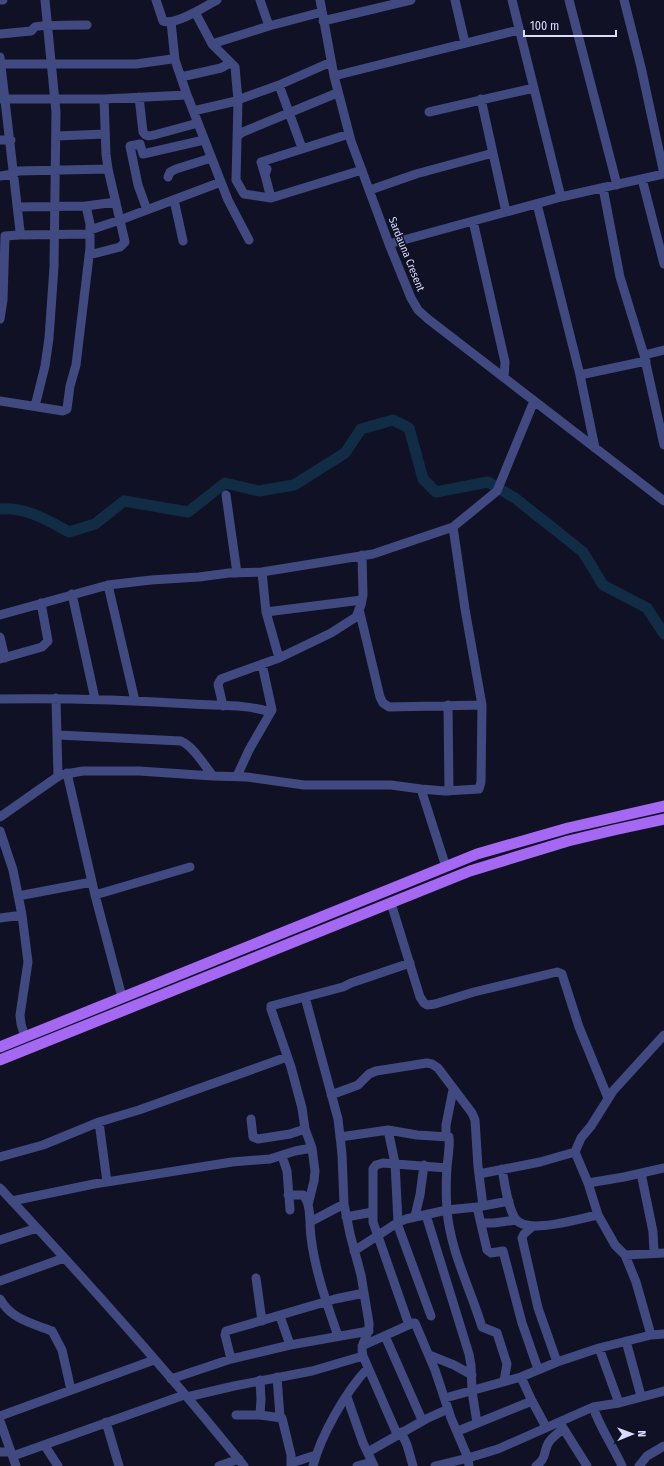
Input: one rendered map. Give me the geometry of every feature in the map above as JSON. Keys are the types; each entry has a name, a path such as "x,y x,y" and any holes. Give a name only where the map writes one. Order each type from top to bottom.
{"main road":[{"path":"0,1047 477,854 568,828 664,806"},
{"path":"0,1060 470,871 520,855 614,830 664,819"}],"street":[{"path":"34,406 45,366 49,338 55,207 55,99 45,0"},
{"path":"156,0 163,21 171,22 195,12 217,0"},
{"path":"260,0 269,26"},
{"name":"Sardauna Cresent","path":"320,0 337,93 349,134 389,244 411,298 418,310 664,501"},
{"path":"212,44 269,26 411,0"},
{"path":"455,0 465,43"},
{"path":"512,0 561,197"},
{"path":"568,0 617,185"},
{"path":"389,244 561,197 664,174 641,67 624,0"},
{"path":"195,12 212,44 234,67 238,100 236,180 244,194 271,198 362,170"},
{"path":"171,22 175,60 187,95 228,200 249,240"},
{"path":"0,34 31,31 36,26 87,25"},
{"path":"334,76 519,30"},
{"path":"19,235 20,231 13,174 11,140 3,99 0,62 136,64 175,60"},
{"path":"193,111 238,100 331,62"},
{"path":"181,77 221,68 230,63"},
{"path":"279,84 302,148"},
{"path":"429,112 534,88"},
{"path":"238,136 243,132 337,93"},
{"path":"3,99 104,99 187,95"},
{"path":"139,97 143,132 145,135 148,136 198,123"},
{"path":"89,255 120,247 125,242 108,169 104,99"},
{"path":"481,99 506,212"},
{"path":"56,136 105,134"},
{"path":"271,198 260,162 349,134"},
{"path":"0,140 11,140"},
{"path":"147,210 138,184 130,146 140,144 143,154 204,140"},
{"path":"370,190 416,174 493,153"},
{"path":"168,177 170,172 176,169 211,158"},
{"path":"0,176 13,174 18,171 108,169"},
{"path":"642,179 664,264"},
{"path":"1,314 2,254 5,236 54,235 90,232 221,182"},
{"path":"603,188 620,277 645,358 664,445"},
{"path":"174,200 183,241"},
{"path":"17,207 86,206 116,202"},
{"path":"537,204 580,375 595,448"},
{"path":"0,401 63,410 67,409 70,386 76,365 89,255 90,232 86,206"},
{"path":"473,221 505,362 504,378"},
{"path":"580,375 645,358 664,350"},
{"path":"0,615 108,585 151,580 262,572 373,554 453,527 498,489 534,401"},
{"path":"226,495 238,573"},
{"path":"0,817 58,777 67,773 83,771 134,771 237,776 296,785 391,785 449,791 479,789 482,705 465,609 453,527"},
{"path":"223,706 219,681 221,679 279,658 331,633 356,617 362,600 362,555"},
{"path":"262,572 266,612 279,658"},
{"path":"108,585 135,701"},
{"path":"72,594 95,699"},
{"path":"266,612 362,600"},
{"path":"0,637 2,658 42,647 48,641 41,604"},
{"path":"359,609 380,697 383,703 389,707 482,705"},
{"path":"237,776 252,744 272,710 262,664"},
{"path":"0,698 56,698 135,701 250,707 270,712"},
{"path":"56,698 58,777"},
{"path":"448,705 449,791"},
{"path":"58,735 181,741 185,743 214,776"},
{"path":"67,773 95,895 122,997"},
{"path":"421,789 446,867"},
{"path":"0,831 13,870 22,915 28,962 20,1015 25,1037"},
{"path":"95,895 190,867"},
{"path":"18,896 92,882"},
{"path":"390,902 420,997 427,1005 557,972 562,974 579,1027 608,1098"},
{"path":"0,918 22,915"},
{"path":"308,1205 315,1171 312,1148 305,1129 302,1108 271,1006 343,987 410,963"},
{"path":"305,997 338,1119 342,1154 344,1204 354,1251 361,1275 369,1324 369,1331 362,1346 363,1356 399,1433 407,1445 413,1466"},
{"path":"651,1335 636,1282 626,1255 615,1245 598,1215 588,1183 575,1152 581,1138 591,1126 608,1098 664,1035"},
{"path":"0,1157 43,1145 99,1122 139,1110 287,1057"},
{"path":"331,1095 358,1085 369,1074 376,1071 427,1063 438,1068 453,1090 472,1113 475,1120 481,1223 488,1250 491,1253 503,1251 524,1331 538,1369"},
{"path":"446,1136 446,1125 453,1090"},
{"path":"251,1119 252,1134 255,1138 268,1138 290,1134 305,1129"},
{"path":"99,1122 107,1182"},
{"path":"340,1136 388,1130 417,1135 446,1136 450,1138 447,1168 447,1210 456,1251 482,1327 497,1333 507,1364 504,1381"},
{"path":"388,1130 395,1163 397,1222 431,1316"},
{"path":"290,1134 295,1151"},
{"path":"7,1199 232,1162 270,1159 295,1151 312,1148"},
{"path":"479,1174 540,1162 575,1152"},
{"path":"282,1156 287,1171 290,1210"},
{"path":"409,1325 374,1222 372,1169 378,1164 395,1163 447,1168"},
{"path":"415,1216 420,1195 424,1165"},
{"path":"588,1183 664,1168"},
{"path":"502,1169 509,1201 516,1220 523,1225 533,1226 557,1224 598,1215"},
{"path":"642,1173 653,1232 654,1253"},
{"path":"0,1188 7,1199 37,1228 186,1396 241,1463"},
{"path":"288,1195 304,1196 308,1205 315,1263 338,1336"},
{"path":"354,1251 397,1222 415,1216 447,1210 480,1207 509,1201"},
{"path":"310,1222 344,1204"},
{"path":"346,1217 373,1212"},
{"path":"426,1215 469,1354 472,1375 472,1391 477,1423"},
{"path":"481,1223 498,1223 516,1220"},
{"path":"533,1226 524,1234 522,1238 538,1308 557,1362"},
{"path":"0,1240 37,1228"},
{"path":"626,1255 664,1253"},
{"path":"0,1281 64,1258"},
{"path":"256,1278 262,1321"},
{"path":"231,1359 225,1335 226,1331 326,1301 364,1294"},
{"path":"0,1299 10,1313 52,1331 62,1350 71,1390"},
{"path":"280,1316 290,1345"},
{"path":"362,1346 409,1325 416,1324 429,1355 448,1410 458,1431 468,1462"},
{"path":"171,1379 231,1359 290,1345 369,1331"},
{"path":"445,1398 521,1377 538,1369 599,1348 651,1335 664,1334"},
{"path":"385,1336 422,1420"},
{"path":"626,1341 641,1396"},
{"path":"599,1348 619,1403"},
{"path":"429,1355 454,1365 472,1375"},
{"path":"0,1452 12,1454 45,1446 106,1422 186,1396 319,1369 363,1356"},
{"path":"16,1466 0,1422 71,1390 154,1360"},
{"path":"313,1466 323,1436 362,1374 368,1368"},
{"path":"277,1377 280,1417 283,1420 291,1464 316,1455"},
{"path":"521,1377 546,1427"},
{"path":"260,1380 260,1415"},
{"path":"536,1466 544,1458 547,1446 562,1426 593,1407 619,1403 664,1391"},
{"path":"347,1397 363,1443 373,1464 357,1466"},
{"path":"458,1431 532,1401"},
{"path":"593,1407 603,1431 622,1466"},
{"path":"368,1452 422,1420 448,1410"},
{"path":"236,1415 280,1417"},
{"path":"106,1422 119,1466"},
{"path":"435,1466 468,1462 546,1427 562,1426"},
{"path":"562,1426 587,1466"},
{"path":"45,1446 58,1466"},
{"path":"639,1466 647,1456 664,1446"},
{"path":"219,1466 241,1463"}],"waterway":[{"path":"0,509 27,512 69,532 95,524 124,501 188,512 225,483 259,491 294,485 345,453 361,429 393,420 409,428 423,479 436,492 488,482 515,498 583,552 603,585 647,608 664,634"}]}
